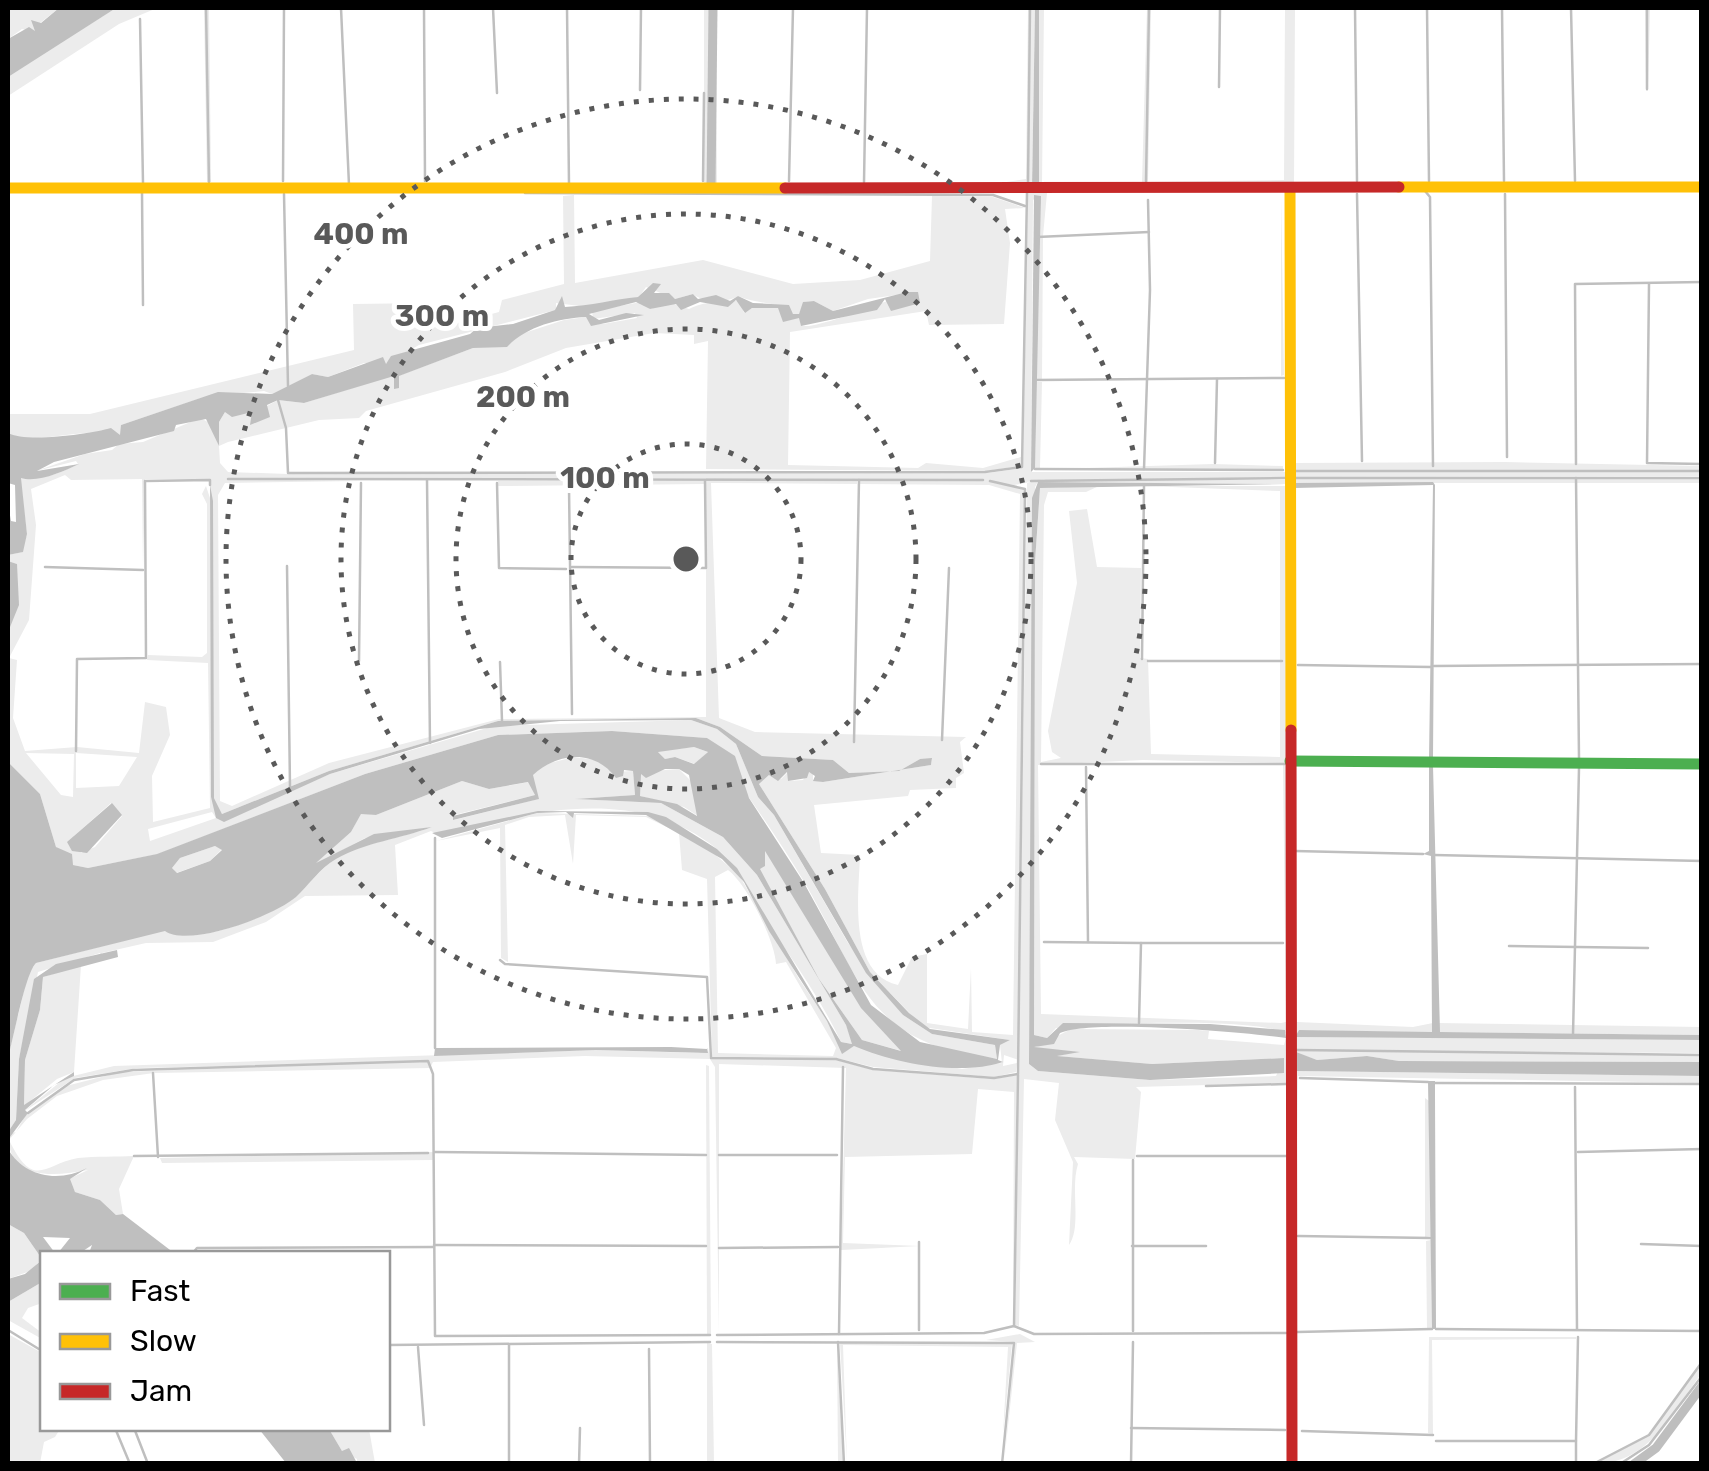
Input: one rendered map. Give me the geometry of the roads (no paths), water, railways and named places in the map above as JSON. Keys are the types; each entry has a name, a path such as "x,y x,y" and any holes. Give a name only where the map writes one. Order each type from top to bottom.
{"street":[{"path":"711,189 714,8"},
{"path":"8,188 1702,187"},
{"path":"1290,189 1292,1464"},
{"path":"1290,760 1702,764"},
{"path":"1634,1464 1656,1448 1702,1386"}],"waterway":[{"path":"206,8 209,182"},
{"path":"283,181 284,8"},
{"path":"341,8 349,185"},
{"path":"424,8 425,181"},
{"path":"493,8 497,93"},
{"path":"567,8 569,185"},
{"path":"640,90 641,8"},
{"path":"789,181 793,8"},
{"path":"864,182 867,8"},
{"path":"1028,182 1030,8"},
{"path":"1146,181 1149,8"},
{"path":"1219,87 1220,8"},
{"path":"1355,8 1357,181"},
{"path":"1427,8 1429,181"},
{"path":"1502,8 1504,181"},
{"path":"1571,8 1575,181"},
{"path":"1647,8 1647,89"},
{"path":"140,19 143,183"},
{"path":"703,181 704,93"},
{"path":"1425,191 1430,197 1433,466"},
{"path":"8,192 8,306"},
{"path":"142,192 143,305"},
{"path":"525,193 993,195 1025,206"},
{"path":"278,400 286,428 288,473 985,472 1022,467 1027,193"},
{"path":"284,194 288,386"},
{"path":"1357,194 1362,461"},
{"path":"1505,194 1507,457"},
{"path":"1144,469 1150,290 1148,200"},
{"path":"1037,237 1149,232"},
{"path":"1576,464 1575,284 1702,282"},
{"path":"1649,284 1647,463 1702,464"},
{"path":"1036,380 1284,378"},
{"path":"1215,463 1217,379"},
{"path":"1035,469 1283,470"},
{"path":"1293,471 1702,471"},
{"path":"1031,481 1285,478"},
{"path":"1294,478 1702,478"},
{"path":"1576,478 1579,758"},
{"path":"228,479 983,480"},
{"path":"76,751 77,659 146,658 145,481 210,480 210,485"},
{"path":"427,480 430,743"},
{"path":"854,742 859,480"},
{"path":"572,567 706,568 705,481"},
{"path":"500,960 505,964 707,977 711,1058 836,1059 873,1069 994,1078 1018,1074 1025,489 990,481"},
{"path":"359,661 361,483"},
{"path":"497,483 499,568 566,569"},
{"path":"1142,659 1144,486"},
{"path":"569,487 572,714"},
{"path":"287,566 290,787"},
{"path":"45,567 143,570"},
{"path":"942,740 949,568"},
{"path":"1148,661 1282,661"},
{"path":"500,662 502,721"},
{"path":"1434,666 1702,664"},
{"path":"1298,665 1431,667"},
{"path":"1041,764 1285,764"},
{"path":"1086,767 1088,942"},
{"path":"1573,1035 1579,768"},
{"path":"435,838 435,1048"},
{"path":"1295,851 1423,854"},
{"path":"1434,855 1702,861"},
{"path":"1044,942 1141,943"},
{"path":"1139,1023 1141,943 1283,943"},
{"path":"1509,946 1648,948"},
{"path":"1297,1050 1702,1055"},
{"path":"28,1113 74,1080 133,1070 428,1061 433,1074 435,1336 710,1335"},
{"path":"839,1334 843,1067"},
{"path":"153,1073 158,1157"},
{"path":"717,1335 984,1333 1014,1326 1018,1075"},
{"path":"1300,1078 1428,1082"},
{"path":"1435,1083 1702,1084"},
{"path":"1206,1086 1286,1084"},
{"path":"1575,1087 1577,1329"},
{"path":"1578,1152 1702,1149"},
{"path":"435,1152 706,1155"},
{"path":"134,1156 428,1153"},
{"path":"719,1155 837,1155"},
{"path":"1137,1156 1286,1156"},
{"path":"1133,1160 1133,1331"},
{"path":"1298,1236 1431,1238"},
{"path":"919,1242 919,1330"},
{"path":"1641,1244 1702,1246"},
{"path":"434,1245 706,1246"},
{"path":"1132,1246 1206,1246"},
{"path":"194,1251 433,1247"},
{"path":"719,1248 838,1247"},
{"path":"1014,1326 1034,1334 1286,1333"},
{"path":"1297,1332 1432,1329"},
{"path":"1436,1329 1702,1331"},
{"path":"8,1330 40,1350"},
{"path":"1436,1441 1576,1441 1578,1337"},
{"path":"390,1345 710,1342"},
{"path":"717,1342 1014,1343 1002,1464"},
{"path":"838,1342 844,1464"},
{"path":"1131,1464 1133,1342"},
{"path":"509,1345 509,1464"},
{"path":"418,1347 424,1425"},
{"path":"649,1349 650,1464"},
{"path":"1593,1464 1649,1435 1702,1362"},
{"path":"1620,1464 1649,1445 1702,1376"},
{"path":"579,1464 580,1428"},
{"path":"1131,1428 1285,1430"},
{"path":"116,1431 130,1464"},
{"path":"135,1431 148,1464"},
{"path":"1302,1431 1433,1435"},
{"path":"1576,1441 1576,1464"}]}
